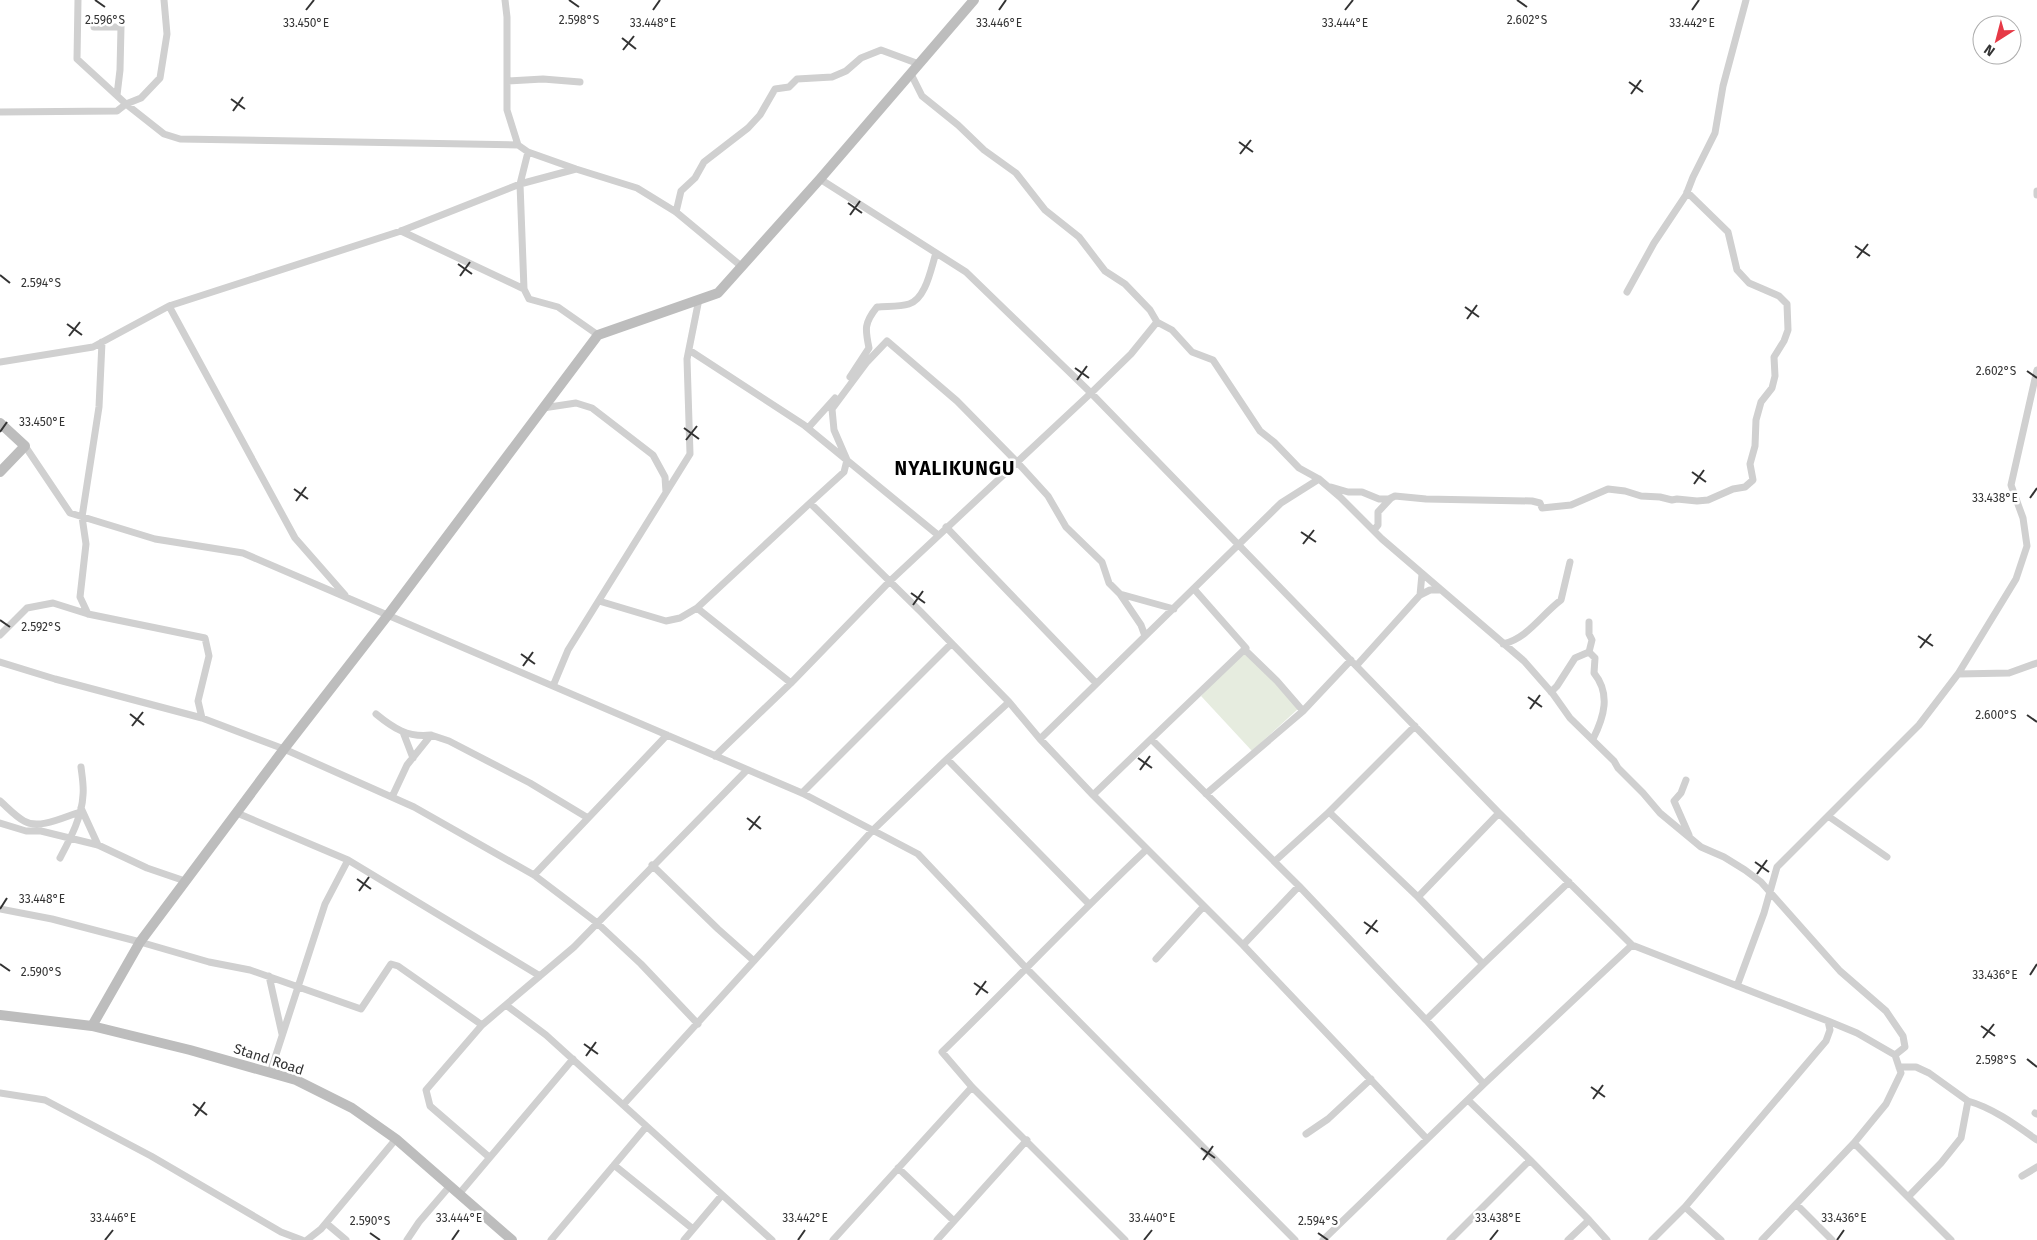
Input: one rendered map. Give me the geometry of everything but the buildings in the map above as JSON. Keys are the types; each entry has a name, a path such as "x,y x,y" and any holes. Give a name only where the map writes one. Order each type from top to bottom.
{"street":[{"path":"78,0 77,60 126,104 164,134 180,140 518,145 528,152 576,170 637,188 676,212 742,266"},
{"path":"0,112 117,111 126,104 141,98 160,78 167,34 164,0"},
{"path":"505,0 507,17 507,110 518,145"},
{"path":"92,1026 140,942 598,335 718,293 820,179 974,0"},
{"path":"1627,292 1654,243 1687,192 1715,133 1723,86 1746,0"},
{"path":"94,27 121,28 120,70 117,95"},
{"path":"676,212 681,191 695,178 704,162 748,128 760,115 775,89 789,87 797,79 832,77 846,71 861,58 881,50 920,64"},
{"path":"911,74 922,96 958,125 984,150 1016,173 1045,210 1079,237 1105,271 1125,284 1150,310 1156,322 1172,330 1192,352 1213,360 1260,432 1274,442 1299,468 1326,485 1422,574 1524,661 1551,692 1570,718 1648,798 1656,810 1701,847 1724,857 1745,870 1769,892 1840,971 1886,1011 1903,1036 1905,1047 1895,1055"},
{"path":"507,81 543,79 580,82"},
{"path":"528,152 520,184 524,290 529,299 558,307 598,335"},
{"path":"0,362 93,347 170,306 401,231 520,184 576,170"},
{"path":"820,179 966,272 1090,393 1499,812 1632,944 1857,1033 1895,1055 1901,1074 1886,1104 1854,1143 1762,1240"},
{"path":"1326,485 1348,492 1362,492 1379,499 1395,496 1426,499 1532,501 1540,503 1542,508 1551,509 1571,505 1608,489 1625,491 1641,496 1697,501 1708,500 1733,489 1745,487 1753,480 1750,464 1755,446 1756,420 1761,402 1772,388 1775,376 1774,357 1784,341 1788,330 1787,304 1779,296 1749,283 1737,270 1728,232 1687,192"},
{"path":"401,231 524,290"},
{"path":"808,428 832,402 869,348 866,332 867,319 877,308 910,304 920,296 928,280 936,253"},
{"path":"553,686 568,650 690,454 687,359 699,299"},
{"path":"170,306 295,538 347,597"},
{"path":"716,756 946,527 1018,462 1131,354 1156,322"},
{"path":"599,601 666,621 680,618 698,608 844,472 847,460 834,430 832,409 867,362 887,341 967,410 1048,496 1066,527 1102,562 1109,583 1120,594 1141,625 1144,636"},
{"path":"88,614 80,597 86,544 82,517 99,406 102,342"},
{"path":"689,350 808,428 938,535"},
{"path":"1737,986 1777,867 1920,725 1958,674 2016,579 2027,546 2023,518 2011,485 2037,370"},
{"path":"543,408 576,403 592,408 653,455 665,477 666,494"},
{"path":"0,423 25,446 70,513 155,539 243,553 802,793 918,854 1027,969 1295,1240"},
{"path":"0,472 25,446"},
{"path":"1040,739 1281,503 1319,479"},
{"path":"1374,530 1378,525 1378,512 1391,498"},
{"path":"810,503 1009,702 1040,739 1093,795 1243,945 1428,1139"},
{"path":"946,527 1096,683"},
{"path":"1503,644 1515,641 1527,632 1561,600 1570,562"},
{"path":"1420,595 1422,574"},
{"path":"1194,589 1246,648 1244,649 1277,681 1302,711"},
{"path":"1206,794 1302,711 1354,662 1420,595 1430,590 1441,590"},
{"path":"1120,594 1174,609"},
{"path":"0,635 27,608 53,603 88,614 205,638 209,656 198,701 202,718"},
{"path":"698,608 791,683"},
{"path":"1551,692 1575,658 1588,652 1592,640 1589,634 1589,622"},
{"path":"802,793 951,644"},
{"path":"1093,795 1244,649"},
{"path":"1588,652 1595,658 1594,673 1602,683 1605,697 1602,720 1593,740"},
{"path":"1958,674 2009,673 2037,663"},
{"path":"1,665 202,718 284,749 414,807 534,875 596,922 641,964 698,1024"},
{"path":"623,1105 872,831 1009,702"},
{"path":"376,714 391,726 403,732 418,737 431,736 449,741 530,783 588,818"},
{"path":"1275,861 1328,812 1415,726"},
{"path":"403,732 413,758"},
{"path":"534,875 667,735"},
{"path":"392,797 407,765 431,736"},
{"path":"1151,739 1275,861 1484,1084"},
{"path":"947,759 1088,904"},
{"path":"60,858 70,838 84,794 81,767"},
{"path":"489,1157 430,1106 426,1090 482,1025 574,946 746,770"},
{"path":"1686,780 1681,793 1674,801 1690,837"},
{"path":"0,801 20,818 33,825 47,823 80,810"},
{"path":"80,810 98,845"},
{"path":"1328,812 1418,896 1483,964"},
{"path":"1418,896 1499,812"},
{"path":"237,813 348,860 540,976"},
{"path":"1828,816 1886,857"},
{"path":"0,823 26,831 41,831 98,845 147,868 185,881"},
{"path":"1125,1240 972,1087 942,1052 1027,969 1088,904 1147,849"},
{"path":"270,1073 325,904 348,860"},
{"path":"652,865 754,961"},
{"path":"1426,1020 1569,882"},
{"path":"1243,945 1299,886"},
{"path":"1156,959 1204,906"},
{"path":"0,909 52,919 209,962 250,970 361,1009 391,964 398,966 482,1025"},
{"path":"1323,1240 1632,944"},
{"path":"269,976 282,1035"},
{"path":"506,1005 546,1035 772,1240"},
{"name":"Stand Road","path":"0,1015 92,1026 190,1050 296,1080 352,1108 396,1139 512,1240"},
{"path":"1652,1240 1685,1208 1826,1041 1830,1030 1828,1021"},
{"path":"459,1194 573,1059"},
{"path":"1899,1067 1916,1067 1929,1073 1968,1101 1980,1105 2014,1123 2037,1140"},
{"path":"1306,1134 1328,1119 1371,1079"},
{"path":"833,1240 972,1087"},
{"path":"0,1093 45,1100 151,1156 281,1232 302,1240"},
{"path":"1468,1100 1530,1160 1607,1240"},
{"path":"1910,1196 1961,1138 1968,1101"},
{"path":"551,1240 646,1127"},
{"path":"307,1240 326,1223 396,1139"},
{"path":"937,1240 1027,1140"},
{"path":"1854,1143 1910,1196 1951,1240"},
{"path":"1450,1240 1530,1160"},
{"path":"614,1165 692,1230"},
{"path":"2022,1176 2037,1167"},
{"path":"898,1168 954,1221"},
{"path":"407,1240 449,1187"},
{"path":"684,1240 722,1195"},
{"path":"1797,1205 1832,1240"},
{"path":"1685,1208 1721,1240"},
{"path":"1568,1240 1589,1220"},
{"path":"326,1223 346,1240"}],"shaded area":[{"path":"1244,649 1298,709 1252,751 1201,696"}],"district":[{"name":"NYALIKUNGU","path":"955,468"}]}
